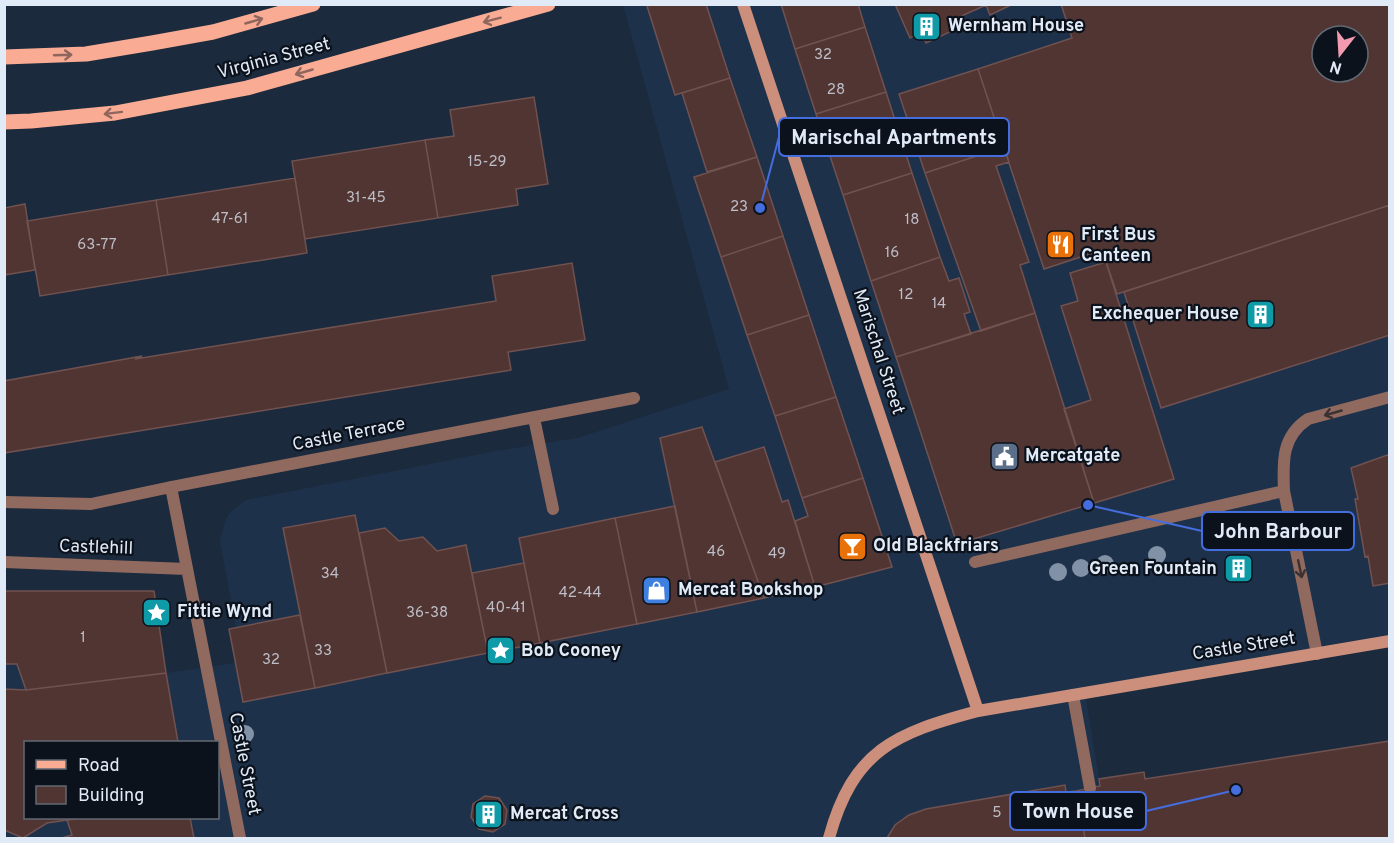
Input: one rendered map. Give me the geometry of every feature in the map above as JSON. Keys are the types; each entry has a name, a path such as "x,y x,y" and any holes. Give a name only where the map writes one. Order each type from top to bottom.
{"main road":[{"path":"4,57 86,54 152,43 213,32 313,4"},
{"name":"Virginia Street","path":"4,122 116,113 248,88 548,4"}],"street":[{"name":"Marischal Street","path":"743,4 978,711"},
{"name":"Castle Street","path":"829,838 847,790 859,771 883,748 910,732 978,711 1317,654 1284,491 1286,447 1298,426 1308,419 1389,397"},
{"name":"Castle Terrace","path":"4,502 91,504 634,398"},
{"path":"534,418 553,509"},
{"path":"171,487 187,569"},
{"path":"975,562 1284,491"},
{"name":"Castlehill","path":"4,562 187,569"},
{"name":"Castle Street","path":"187,569 240,838"},
{"path":"1317,654 1389,641"},
{"path":"1073,695 1090,788"}],"shaded area":[{"path":"623,5 1389,5 1389,641 1085,693 1109,838 5,838 4,664 17,664 26,690 235,663 229,629 236,628 220,541 228,515 233,510 246,500 496,451 577,438 729,389"}],"building":[{"path":"706,4 730,78 675,95 647,6"},
{"path":"781,4 858,4 865,27 795,49"},
{"name":"Wernham House","path":"895,4 1013,4 990,15 986,5 948,22 952,31 926,43 921,32 910,38"},
{"path":"1061,4 1390,4 1390,205 1117,294 1102,250 1044,269 978,69 1072,38"},
{"path":"865,27 886,92 816,114 795,49"},
{"path":"978,69 1004,147 925,173 899,94"},
{"path":"730,78 757,157 707,172 682,93"},
{"path":"886,92 912,173 843,195 816,114"},
{"path":"534,97 548,184 516,189 518,205 438,218 425,140 454,136 450,110"},
{"path":"425,140 438,218 305,239 292,161"},
{"path":"1004,147 1009,162 996,166 1029,262 1020,265 1035,313 981,331 925,173"},
{"path":"757,157 783,236 721,257 694,177"},
{"path":"912,173 940,257 871,281 843,195"},
{"path":"295,178 307,253 168,275 156,200"},
{"path":"156,200 168,275 40,296 27,221"},
{"path":"25,204 35,270 4,275 4,208"},
{"name":"Exchequer House","path":"1390,205 1390,335 1161,408 1124,292"},
{"path":"783,236 809,315 747,335 721,257"},
{"path":"940,257 949,281 959,278 970,312 964,314 971,334 896,357 871,281"},
{"path":"1106,262 1174,479 1094,503 1064,409 1091,400 1061,306 1078,301 1070,273"},
{"path":"572,263 585,340 508,352 511,370 4,453 4,381 142,356 135,359 496,301 492,276"},
{"name":"Mercatgate","path":"1035,313 1094,503 957,544 896,357"},
{"path":"809,315 836,397 775,416 747,335"},
{"path":"836,397 863,478 802,498 775,416"},
{"path":"702,427 764,598 697,612 660,438"},
{"path":"764,447 782,502 788,500 815,587 764,598 715,462"},
{"path":"1390,454 1390,583 1373,586 1368,556 1365,557 1355,499 1358,499 1351,468"},
{"path":"863,478 892,567 815,587 795,521 808,516 802,498"},
{"path":"675,506 697,612 637,624 615,518"},
{"path":"355,515 387,673 315,688 283,528"},
{"path":"615,518 637,624 540,643 519,538"},
{"path":"385,528 399,541 423,537 437,551 466,545 488,653 387,673 359,533"},
{"name":"Green Fountain","path":"1243,562 1245,575 1233,576 1231,564"},
{"path":"524,563 540,643 488,653 472,573"},
{"path":"4,591 154,591 166,673 26,690 17,664 4,664"},
{"path":"300,615 315,688 243,702 229,629"},
{"path":"166,673 178,741 24,741 24,819 74,819 47,823 23,838 4,830 4,689 26,690"},
{"path":"1390,741 1390,838 1085,838 1076,791 1100,786 1099,779 1144,772 1145,779"},
{"path":"1065,785 1066,792 1076,791 1085,838 887,838 895,825 909,815 926,809"},
{"name":"Mercat Cross","path":"485,796 499,798 507,810 505,824 493,832 479,829 471,817 473,804"},
{"path":"190,819 194,838 62,838 72,835 67,820"}],"place":[{"name":"Wernham House","path":"927,26"},
{"name":"Marischal Apartments","path":"760,208"},
{"name":"First Bus Canteen","path":"1060,245"},
{"name":"Exchequer House","path":"1260,314"},
{"name":"Mercatgate","path":"1004,456"},
{"name":"John Barbour","path":"1088,505"},
{"name":"Old Blackfriars","path":"852,546"},
{"name":"Green Fountain","path":"1238,569"},
{"name":"Mercat Bookshop","path":"657,590"},
{"name":"Fittie Wynd","path":"156,612"},
{"name":"Bob Cooney","path":"500,651"},
{"name":"Town House","path":"1236,790"},
{"name":"Mercat Cross","path":"489,814"}]}
